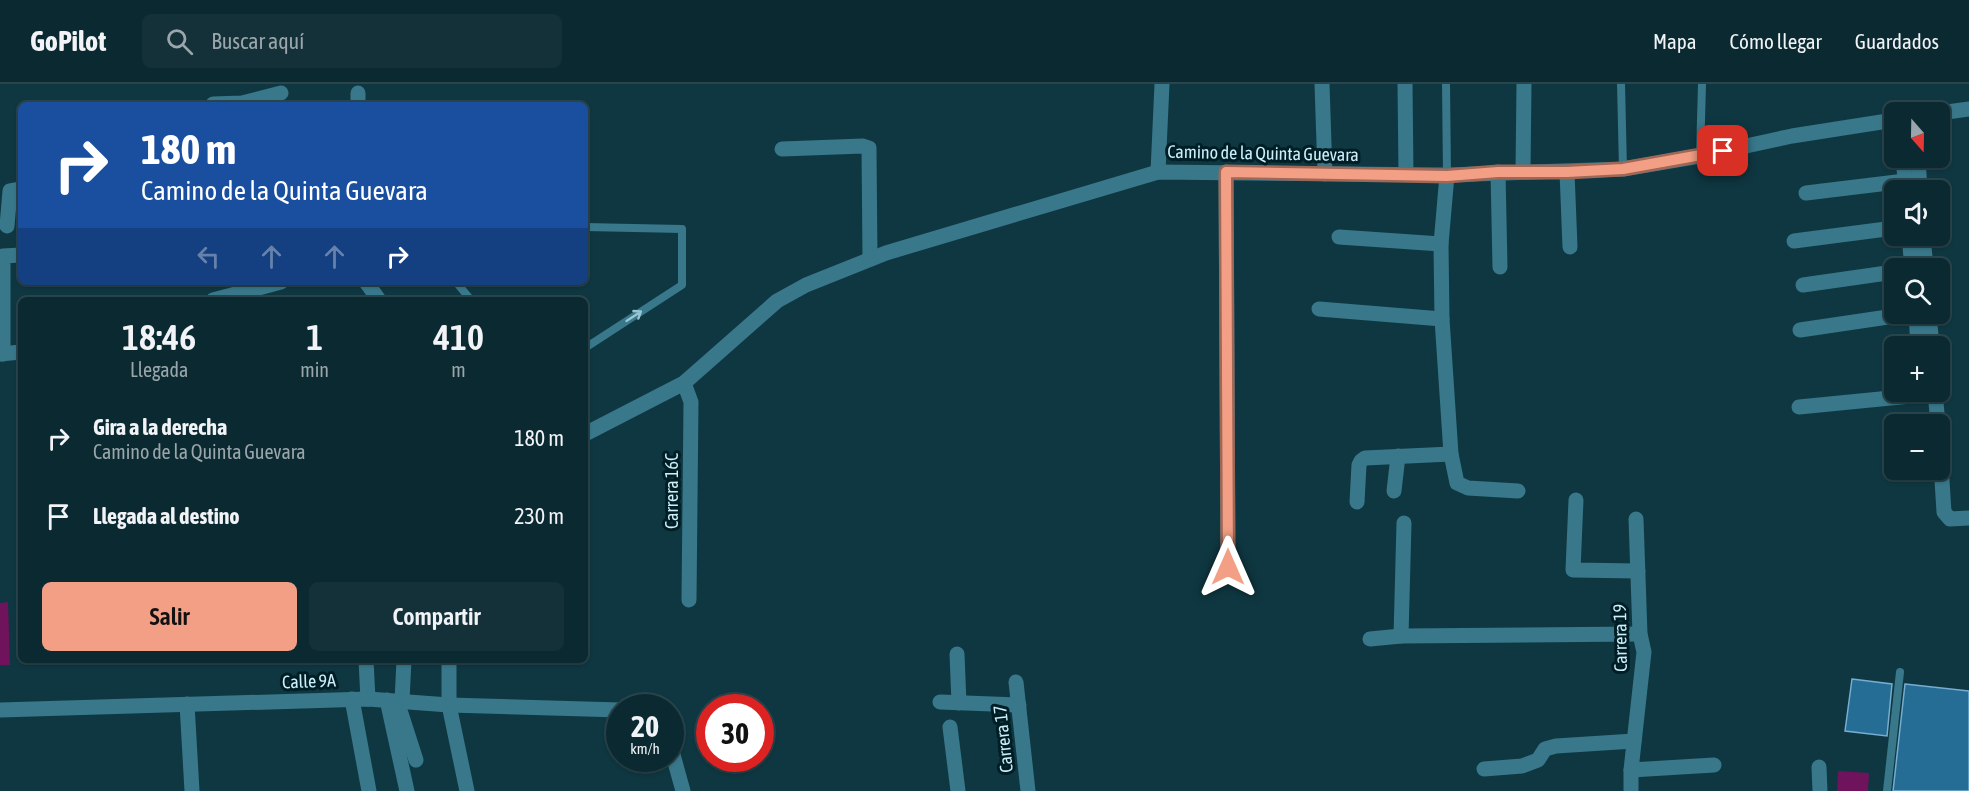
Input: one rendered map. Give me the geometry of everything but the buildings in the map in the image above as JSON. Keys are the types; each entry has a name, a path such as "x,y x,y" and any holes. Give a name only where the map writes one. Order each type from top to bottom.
{"street":[{"path":"1158,172 1162,84"},
{"path":"1322,84 1325,174"},
{"path":"1405,84 1406,174"},
{"path":"1523,172 1524,84"},
{"path":"246,102 281,94"},
{"path":"1950,112 1969,109"},
{"name":"Camino de la Quinta Guevara","path":"588,432 684,383 777,301 806,285 870,259 1158,172 1447,176 1498,172 1623,169 1700,156 1792,136 1884,122"},
{"path":"782,148 863,146 868,148 870,259"},
{"path":"1226,172 1228,567"},
{"path":"1498,172 1500,267"},
{"path":"1567,172 1570,247"},
{"path":"1447,176 1440,244 1442,319 1451,454 1456,483 1468,488 1518,490"},
{"path":"1806,193 1884,187"},
{"path":"7,226 10,191 18,190"},
{"path":"1794,241 1884,229"},
{"path":"1339,237 1440,244"},
{"path":"18,255 3,256 1,354 18,352"},
{"path":"1803,285 1884,273"},
{"path":"224,297 269,285"},
{"path":"368,285 378,297"},
{"path":"1319,309 1442,319"},
{"path":"1800,330 1884,318"},
{"name":"Carrera 16C","path":"684,383 691,402 689,600"},
{"path":"1799,407 1884,399"},
{"path":"1356,502 1361,460 1451,454"},
{"path":"1394,491 1398,456"},
{"path":"1942,480 1944,512 1950,519 1969,518"},
{"path":"1576,500 1573,570 1638,571"},
{"name":"Carrera 19","path":"1631,791 1631,770 1644,651 1640,634 1636,519"},
{"path":"1401,636 1404,523"},
{"path":"1370,639 1401,636 1640,634"},
{"path":"957,654 959,703"},
{"path":"366,663 368,699"},
{"path":"403,663 396,701 407,791"},
{"path":"449,663 449,705 467,791"},
{"name":"Carrera 17","path":"1016,682 1028,791"},
{"path":"352,699 369,791"},
{"name":"Calle 9A","path":"0,710 352,699 449,705 606,710"},
{"path":"396,701 416,760"},
{"path":"940,702 1019,705"},
{"path":"187,705 192,791"},
{"path":"950,728 958,791"},
{"path":"1484,769 1522,766 1538,760 1545,749 1556,746 1634,741"},
{"path":"1631,770 1714,765"},
{"path":"1819,767 1820,791"},
{"path":"678,772 683,791"}],"lane":[{"path":"1446,84 1447,176"},
{"path":"1621,84 1623,169"},
{"path":"1700,156 1702,84"},
{"path":"588,227 682,229 682,285 588,346"},
{"path":"458,285 468,297"},
{"path":"1887,791 1900,672"}],"shaded area":[{"path":"8,602 10,665 0,665 0,603"},
{"path":"1838,771 1869,773 1868,791 1837,791"}],"route":[{"path":"1228,567 1226,172 1447,176 1498,172 1567,172 1623,169 1723,151"}]}
